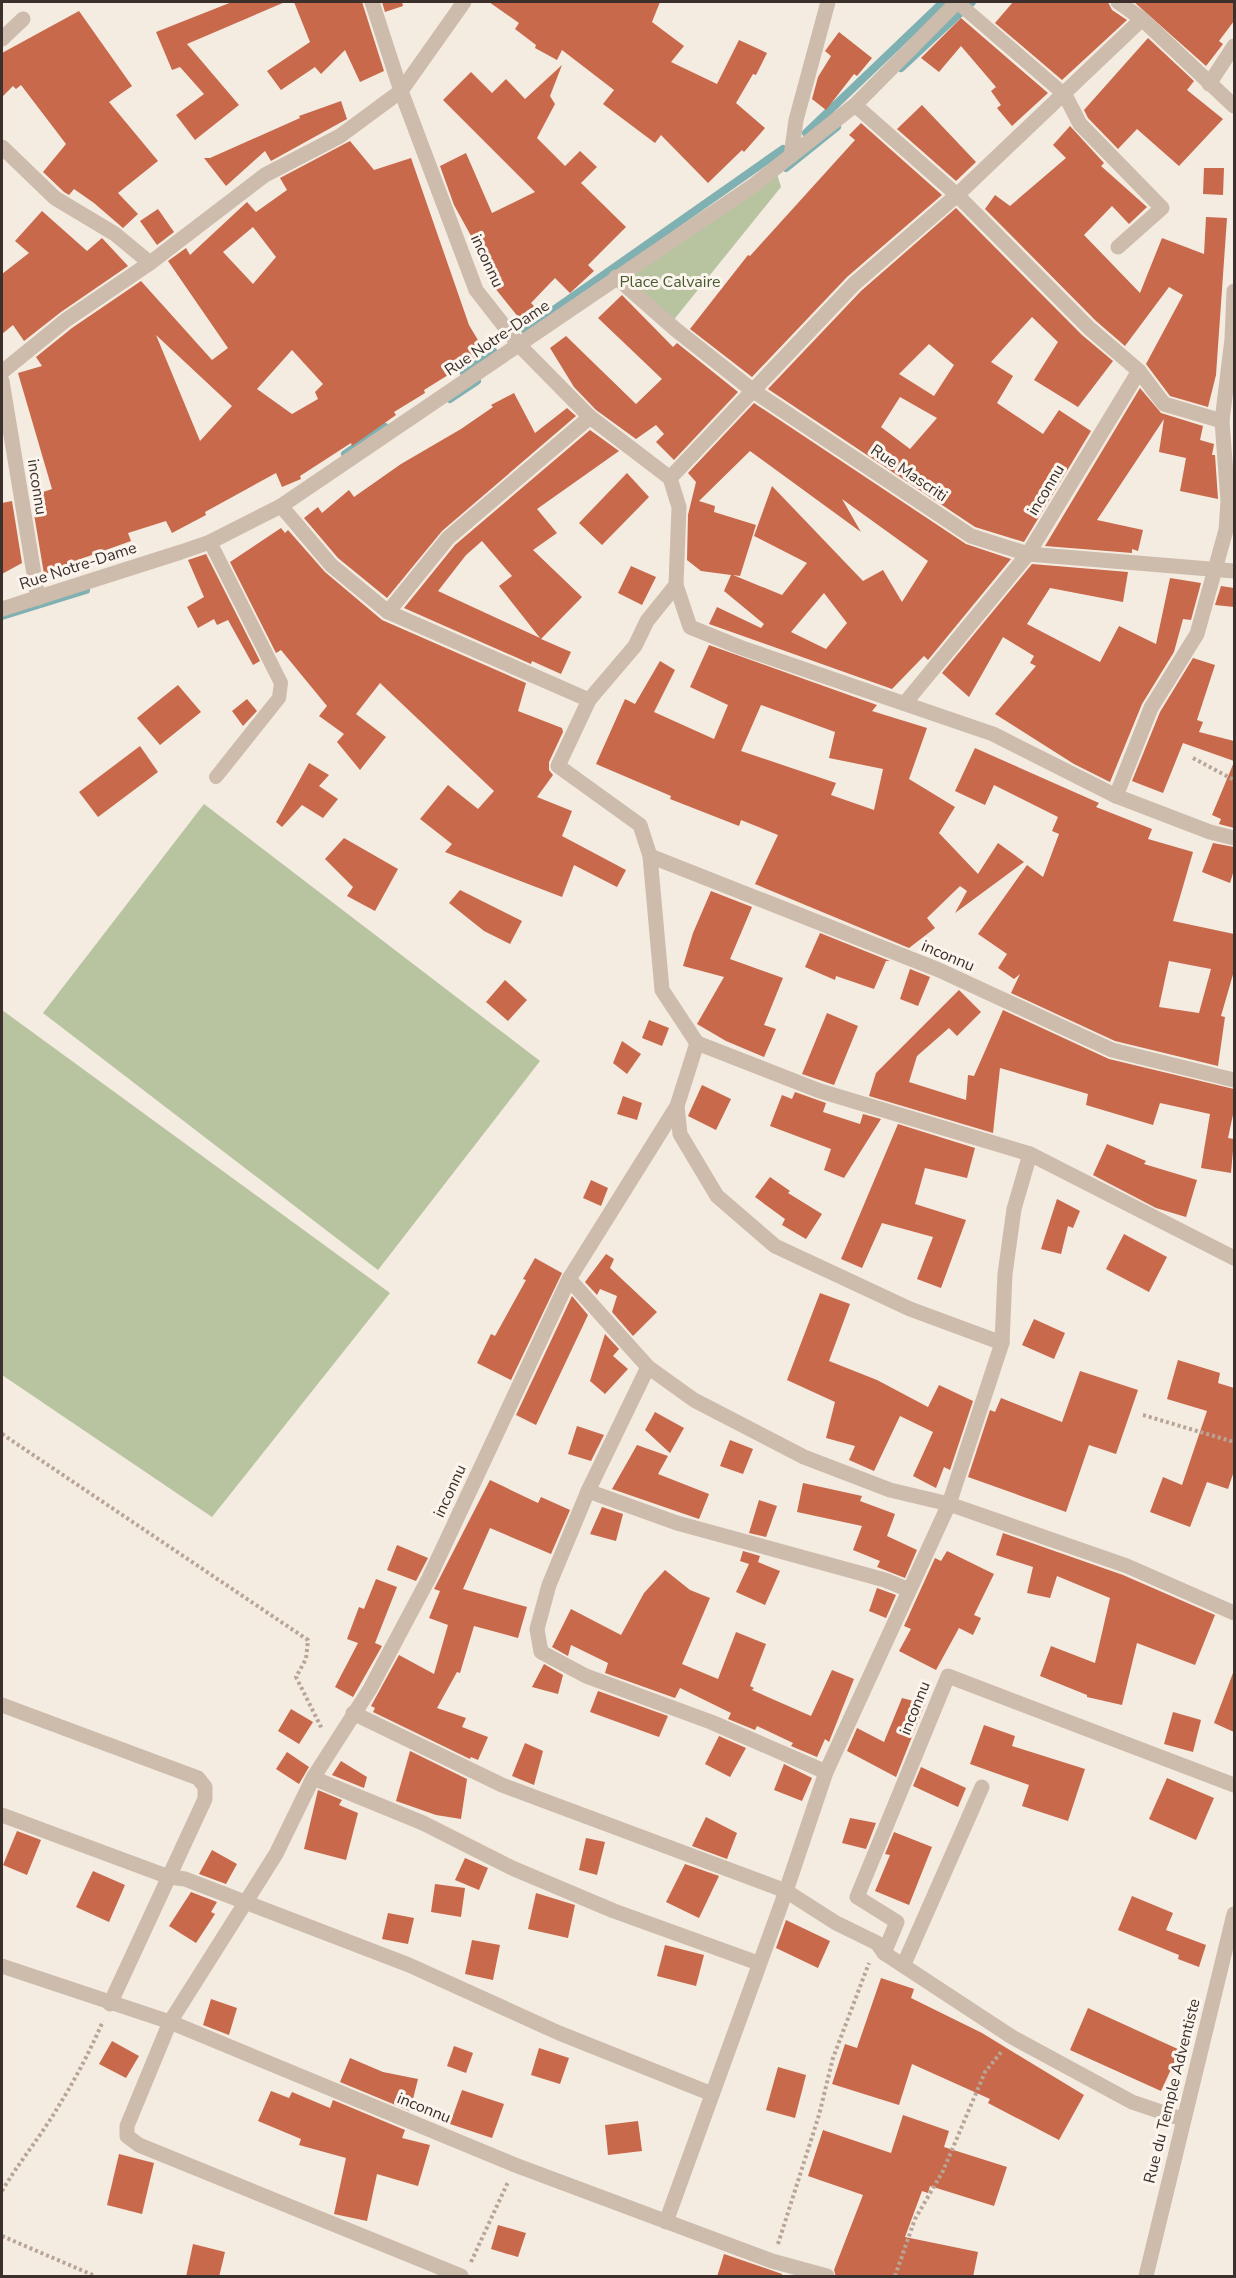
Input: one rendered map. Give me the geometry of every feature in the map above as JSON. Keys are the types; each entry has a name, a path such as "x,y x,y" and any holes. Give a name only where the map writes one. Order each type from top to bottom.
{"street":[{"name":"inconnu","path":"372,2 401,91 477,290 519,345 590,417 670,478"},
{"path":"2,372 66,320 150,263 265,175 340,136 401,91 464,2"},
{"path":"791,156 796,120 828,2"},
{"name":"Rue Notre-Dame","path":"2,609 210,542 281,506 754,185 855,105 957,2"},
{"path":"1118,2 1142,19 1234,106 1234,113"},
{"path":"2,39 23,19"},
{"path":"1142,19 1065,95 957,195 854,284 670,478 680,507 676,585 690,627 742,648 993,734 1116,796 1210,832 1234,838"},
{"path":"1209,84 1234,46"},
{"path":"1065,95 1080,124 1162,208 1118,247"},
{"path":"855,105 957,195 1089,328 1139,371 1164,404 1222,421"},
{"path":"2,147 55,198 115,234 150,263"},
{"name":"Rue Mascriti","path":"616,277 675,329 752,390 971,536 1028,554 1234,571"},
{"path":"1116,796 1151,708 1197,634 1226,531 1231,502 1222,421 1233,339 1234,291"},
{"name":"inconnu","path":"905,703 1028,554 1139,371"},
{"name":"inconnu","path":"2,381 38,598"},
{"path":"388,612 448,538 590,417"},
{"path":"281,506 331,565 388,612 589,700"},
{"path":"676,585 647,621 634,646 589,700 558,766 640,825 650,856 662,990 697,1043 820,1091 1030,1154 1234,1258"},
{"name":"inconnu","path":"650,856 939,970 1112,1050 1234,1080"},
{"name":"inconnu","path":"465,2271 139,2145 127,2136 126,2126 170,2022 276,1854 313,1779 370,1689 429,1578 569,1279 677,1106 697,1043"},
{"name":"inconnu","path":"677,1106 680,1134 717,1196 775,1246 910,1309 1002,1343"},
{"path":"666,2222 758,1962 786,1891 826,1772 949,1504 1002,1343 1005,1274 1014,1209 1030,1154"},
{"path":"569,1279 648,1367 694,1401 804,1457 890,1490 949,1504 1127,1566 1234,1613"},
{"path":"648,1367 588,1491 549,1585 537,1629 541,1652 586,1676 711,1722 826,1772"},
{"path":"588,1491 677,1523 885,1580 909,1590"},
{"name":"inconnu","path":"881,1948 897,1922 857,1897 948,1676 1234,1785"},
{"path":"2,1705 198,1778 205,1787 205,1799 110,2004"},
{"path":"353,1713 502,1785 786,1891 881,1948 1012,2037 1132,2102 1182,2119"},
{"path":"313,1779 423,1823 512,1868 614,1911 758,1962"},
{"path":"904,1964 982,1787"},
{"path":"2,1815 169,1877 184,1879 245,1901 409,1965 559,2033 712,2094"},
{"name":"Rue du Temple Adventiste","path":"1146,2277 1182,2119 1234,1914"},
{"name":"inconnu","path":"2,1966 110,2004 170,2022 515,2165 772,2261 827,2277"}],"lane":[{"path":"957,2 1065,95"},
{"path":"210,542 281,683 279,698 216,777"}],"path":[{"path":"1193,758 1234,780"},
{"path":"1143,1415 1234,1442"},
{"path":"2,1434 308,1640 306,1659 296,1677 332,1748"},
{"path":"772,2261 819,2115 832,2058 881,1948"},
{"path":"2,2191 20,2159 58,2108 92,2047 110,2004"},
{"path":"895,2277 915,2219 943,2171 985,2072 1012,2037"},
{"path":"465,2271 515,2165"},
{"path":"2,2236 95,2277"}],"green space":[{"name":"Place Calvaire","path":"777,174 781,187 672,322 629,278"},
{"path":"204,804 540,1061 378,1270 43,1013"},
{"path":"2,1010 390,1293 212,1517 2,1375"}],"building":[{"path":"232,2 285,2 187,44 239,105 195,140 176,115 204,94 180,67 172,70 156,32"},
{"path":"294,2 362,2 384,71 360,82 345,50 321,74 315,67 281,90 267,71 310,42"},
{"path":"382,2 402,2 403,6 385,12"},
{"path":"489,2 660,2 652,22 684,46 671,62 717,84 739,40 767,53 756,75 753,74 736,103 765,128 744,152 742,150 708,183 661,135 655,143 603,104 614,90 562,50 557,60 535,48 536,45 515,29 519,23"},
{"path":"1013,2 1108,2 1112,10 1127,20 1062,80 995,23"},
{"path":"1134,2 1234,2 1234,21 1219,41 1223,44 1206,66"},
{"path":"79,11 132,86 109,102 158,161 118,193 138,214 123,228 74,189 69,195 64,192 43,172 66,144 21,85 16,89 13,86 2,97 2,53"},
{"path":"961,18 1048,93 1012,126 997,108 1001,105 991,91 996,87 961,46 939,72 921,58"},
{"path":"839,32 872,58 857,76 854,74 826,110 812,99 818,77 831,56 825,51"},
{"path":"1148,38 1194,81 1187,90 1223,119 1179,166 1137,129 1118,149 1088,118 1084,110"},
{"path":"562,65 550,96 555,104 537,138 565,166 580,151 597,167 581,183 626,227 588,265 594,271 570,293 555,278 531,303 539,311 523,323 486,277 491,272 454,205 440,166 466,153 492,213 535,192 443,100 471,72 492,93 506,79 525,99"},
{"path":"341,101 347,119 271,161 265,151 226,186 204,158 210,158 300,118 299,116"},
{"path":"922,105 976,162 956,181 897,129"},
{"path":"861,123 942,195 847,277 752,377 690,329 748,255 750,256 855,140 849,135"},
{"path":"1070,126 1104,163 1101,166 1147,207 1129,224 1112,206 1084,235 1140,293 1162,238 1204,254 1206,217 1227,218 1216,375 1208,407 1170,396 1146,364 1183,295 1169,287 1125,346 1096,321 985,209 995,195 1010,206 1066,158 1053,145"},
{"path":"350,141 374,170 411,158 469,325 485,352 424,390 425,393 394,412 396,415 352,446 351,443 300,476 301,479 282,487 276,473 172,533 166,521 128,533 131,541 78,560 79,567 44,574 31,496 52,489 18,373 42,366 36,357 72,328 141,281 212,360 228,348 168,261 186,248 190,255 247,202 256,212 287,190 280,178","holes":["253,227 276,257 253,284 223,252","156,335 232,406 200,441","292,350 323,384 315,392 318,399 292,414 257,389"]},
{"path":"1204,168 1224,168 1223,195 1203,194"},
{"path":"956,208 1082,335 1113,361 1078,407 1034,380 1058,342 1032,317 991,362 1013,376 997,403 1043,434 1059,410 1091,431 1024,542 975,527 768,389 861,291","holes":["929,344 954,365 934,396 899,374","900,397 937,418 910,449 881,427"]},
{"path":"158,209 174,232 157,245 140,221"},
{"path":"42,211 87,251 102,238 128,266 61,312 24,341 13,325 2,334 2,274 29,253 15,241"},
{"path":"622,295 673,347 677,343 738,392 674,460 656,442 664,434 656,425 636,439 596,410 574,387 550,348 566,336 636,404 662,379 598,318"},
{"path":"1140,388 1161,413 1203,426 1200,440 1214,444 1212,455 1215,455 1218,499 1180,491 1186,458 1159,452 1164,419 1097,520 1143,530 1138,551 1132,549 1132,553 1045,546"},
{"path":"514,393 535,433 567,408 576,416 442,531 387,598 338,558 304,518 318,507 322,513 349,490 354,497 401,464 461,429 493,407 491,405"},
{"path":"754,403 966,544 1011,559 928,660 924,656 892,689 709,624 717,607 761,628 764,624 724,591 731,575 701,571 687,560 688,515 696,482 688,473","holes":["750,451 861,532 842,499 928,561 902,602 883,570 863,581 772,486 754,536 807,563 782,595 733,575 740,576 756,525 714,512 715,506 699,501","824,593 847,623 826,649 791,632"]},
{"path":"590,430 619,451 537,509 557,533 533,550 582,597 541,639 571,652 561,674 532,661 531,664 404,608 455,545","holes":["482,541 512,576 499,586 540,638 438,591 466,555"]},
{"path":"627,473 649,497 602,545 579,523"},
{"path":"12,501 22,563 2,574 2,503"},
{"path":"281,528 285,533 288,530 325,572 382,620 526,683 518,711 562,728 563,732 549,762 549,770 553,775 537,797 572,811 562,836 626,870 617,887 574,865 562,897 445,852 452,844 420,819 448,785 478,809 494,791 380,683 356,714 386,737 360,770 337,742 344,734 319,716 327,706 281,650 276,653 230,562"},
{"path":"206,554 260,661 253,665 228,620 217,625 214,619 198,628 187,607 204,597 188,560"},
{"path":"1032,564 1128,572 1123,602 1050,588 1027,624 1100,662 1119,626 1156,644 1170,578 1201,583 1191,620 1183,619 1174,652 1142,704 1110,782 1074,764 995,714 1036,666 1030,663 1034,656 1003,637 969,697 942,673"},
{"path":"631,566 656,577 642,605 618,593"},
{"path":"1221,586 1234,588 1234,607 1215,605"},
{"path":"709,645 877,705 872,711 927,728 909,779 955,807 939,833 978,874 998,843 1024,862 955,913 967,891 960,886 927,918 935,928 909,948 755,884 778,835 741,820 739,826 670,799 671,796 596,764 625,699 635,704 660,661 675,670 654,712 714,739 728,705 690,687","holes":["761,705 835,732 829,758 883,769 874,810 831,795 836,783 741,751"]},
{"path":"1193,658 1215,665 1197,720 1203,722 1199,732 1234,741 1234,761 1183,743 1163,793 1132,781 1160,712"},
{"path":"178,685 201,712 160,745 137,718"},
{"path":"247,699 257,711 243,726 232,711"},
{"path":"140,746 158,772 98,817 79,792"},
{"path":"975,748 1099,803 1096,807 1152,829 1148,839 1193,852 1173,921 1234,934 1234,971 1221,1016 1225,1017 1218,1066 1115,1041 1011,993 1020,974 1014,979 998,968 1007,954 978,934 1027,865 1043,877 1059,834 1052,831 1058,817 994,785 985,805 955,791","holes":["1169,961 1211,969 1199,1013 1159,1007"]},
{"path":"1234,762 1234,828 1219,824 1221,819 1212,815"},
{"path":"309,763 329,775 319,786 338,799 323,818 302,805 282,827 276,822"},
{"path":"344,838 398,869 375,911 347,896 353,887 325,859"},
{"path":"1213,843 1234,847 1234,870 1230,883 1202,872"},
{"path":"460,890 522,921 510,944 484,931 449,903"},
{"path":"711,891 752,907 730,959 783,978 764,1025 776,1029 764,1057 726,1041 697,1024 724,977 683,966 693,933"},
{"path":"820,933 890,961 886,961 874,989 836,976 835,980 805,967"},
{"path":"910,969 930,977 918,1006 900,999"},
{"path":"505,980 527,1000 508,1021 486,1002"},
{"path":"959,990 981,1012 957,1036 949,1028 917,1056 909,1082 966,1100 968,1075 974,1076 1003,1010 1109,1059 1234,1089 1234,1110 1228,1138 1234,1139 1231,1173 1201,1168 1210,1114 1160,1103 1153,1125 1086,1105 1088,1094 1000,1068 993,1133 869,1096 876,1073"},
{"path":"827,1013 858,1026 834,1085 802,1074"},
{"path":"649,1020 669,1028 662,1046 642,1038"},
{"path":"622,1041 641,1054 627,1074 613,1063"},
{"path":"702,1085 731,1099 716,1130 688,1116"},
{"path":"795,1092 826,1103 823,1112 860,1124 863,1114 881,1119 844,1178 824,1170 831,1149 770,1126 782,1095 792,1099"},
{"path":"623,1096 642,1103 637,1120 617,1114"},
{"path":"898,1124 975,1148 967,1178 925,1168 915,1204 966,1220 941,1288 917,1279 933,1237 882,1223 862,1268 841,1259"},
{"path":"1107,1144 1146,1161 1144,1164 1197,1180 1186,1217 1156,1208 1093,1175"},
{"path":"770,1177 790,1191 788,1193 822,1214 806,1239 782,1225 785,1219 755,1197"},
{"path":"591,1180 608,1188 601,1206 583,1198"},
{"path":"1057,1199 1080,1211 1073,1228 1068,1226 1061,1254 1041,1249"},
{"path":"1124,1234 1167,1257 1149,1292 1106,1269"},
{"path":"606,1254 614,1259 610,1268 657,1312 633,1336 612,1312 617,1296 600,1289 597,1295 585,1282"},
{"path":"535,1258 562,1273 511,1380 477,1363 491,1334 495,1336 526,1280 523,1279"},
{"path":"820,1293 850,1304 829,1361 877,1380 928,1407 939,1385 973,1401 950,1470 944,1467 936,1488 913,1476 933,1432 900,1416 874,1471 849,1460 855,1446 826,1438 835,1402 787,1380"},
{"path":"572,1296 588,1315 536,1425 516,1415"},
{"path":"1034,1319 1065,1333 1054,1359 1022,1345"},
{"path":"605,1334 619,1349 613,1356 628,1369 605,1394 590,1381"},
{"path":"1178,1360 1220,1373 1218,1383 1234,1388 1234,1471 1228,1489 1207,1482 1190,1527 1150,1512 1163,1477 1182,1485 1207,1411 1167,1399"},
{"path":"1080,1371 1138,1390 1116,1454 1089,1445 1066,1512 968,1477 990,1410 995,1412 1001,1398 1062,1422"},
{"path":"655,1412 684,1428 670,1453 645,1430"},
{"path":"577,1426 604,1435 591,1461 568,1454"},
{"path":"730,1440 753,1449 743,1474 720,1466"},
{"path":"637,1445 668,1456 658,1474 709,1494 699,1519 612,1489"},
{"path":"490,1480 538,1503 541,1497 570,1510 551,1554 490,1528 463,1589 527,1607 518,1638 474,1626 460,1673 457,1672 437,1708 466,1718 462,1727 488,1737 478,1760 471,1757 470,1759 373,1712 375,1708 371,1706 399,1655 434,1674 448,1625 429,1618 440,1591 434,1589"},
{"path":"803,1483 862,1496 860,1501 895,1514 887,1536 917,1550 905,1578 877,1567 880,1561 853,1550 862,1526 797,1512"},
{"path":"759,1500 777,1506 766,1537 749,1533"},
{"path":"602,1507 623,1514 616,1541 590,1534"},
{"path":"1003,1533 1123,1575 1215,1615 1195,1665 1137,1643 1122,1705 1087,1697 1087,1695 1040,1676 1051,1646 1095,1663 1110,1598 1057,1576 1050,1598 1027,1593 1033,1567 996,1555"},
{"path":"397,1545 428,1558 416,1581 387,1570"},
{"path":"743,1551 760,1556 758,1562 780,1571 765,1605 736,1592 749,1564 740,1561"},
{"path":"947,1551 994,1574 974,1615 981,1618 973,1635 959,1628 936,1670 899,1651 911,1629 904,1626 935,1558 941,1561"},
{"path":"665,1570 690,1590 710,1598 682,1664 718,1679 736,1632 766,1644 750,1686 754,1688 752,1690 811,1716 832,1670 854,1679 829,1742 825,1739 817,1757 791,1746 793,1743 757,1726 755,1730 728,1719 731,1713 680,1688 675,1698 605,1673 608,1663 571,1645 568,1656 552,1647 571,1609 621,1635 644,1593"},
{"path":"376,1579 397,1587 375,1643 382,1646 353,1697 335,1687 358,1643 347,1639 359,1607 364,1609"},
{"path":"877,1588 896,1595 886,1618 869,1611"},
{"path":"544,1664 563,1675 558,1694 532,1687"},
{"path":"1234,1673 1234,1732 1214,1723"},
{"path":"598,1691 668,1716 659,1737 590,1712"},
{"path":"902,1698 925,1704 896,1777 847,1751 857,1728 884,1742"},
{"path":"291,1709 313,1722 299,1744 278,1731"},
{"path":"1173,1712 1201,1720 1193,1752 1164,1744"},
{"path":"984,1725 1015,1736 1012,1746 1085,1769 1068,1821 1022,1806 1029,1785 970,1764"},
{"path":"719,1736 746,1748 730,1777 705,1764"},
{"path":"525,1743 543,1751 534,1785 512,1776"},
{"path":"410,1751 467,1779 461,1819 436,1815 396,1801"},
{"path":"287,1752 309,1767 299,1784 276,1769"},
{"path":"341,1761 367,1777 364,1788 332,1775"},
{"path":"784,1764 812,1778 802,1801 774,1790"},
{"path":"921,1767 966,1788 958,1807 913,1786"},
{"path":"1167,1778 1214,1798 1196,1840 1149,1819"},
{"path":"318,1790 342,1800 339,1805 358,1813 346,1860 304,1849"},
{"path":"706,1817 737,1833 727,1859 692,1846"},
{"path":"850,1818 876,1823 866,1849 842,1843"},
{"path":"17,1831 41,1840 27,1875 3,1865"},
{"path":"894,1832 932,1847 909,1905 875,1891 890,1855 885,1854"},
{"path":"586,1838 605,1842 597,1875 579,1870"},
{"path":"212,1850 237,1864 226,1884 199,1874"},
{"path":"465,1858 488,1868 479,1890 455,1880"},
{"path":"685,1864 719,1876 699,1918 666,1902"},
{"path":"93,1871 125,1885 109,1922 76,1907"},
{"path":"435,1884 465,1888 461,1917 431,1912"},
{"path":"191,1892 217,1902 211,1912 215,1914 196,1943 169,1926"},
{"path":"536,1893 575,1905 568,1938 528,1929"},
{"path":"1132,1896 1173,1913 1166,1930 1206,1945 1199,1967 1178,1959 1179,1955 1118,1930"},
{"path":"388,1913 414,1918 408,1944 382,1939"},
{"path":"786,1920 830,1941 818,1968 776,1948"},
{"path":"472,1940 500,1945 493,1980 465,1974"},
{"path":"665,1945 704,1955 696,1986 657,1976"},
{"path":"881,1978 914,1989 911,1998 982,2033 1084,2095 1059,2140 988,2103 990,2099 912,2064 899,2105 832,2084 845,2044 857,2048"},
{"path":"211,1999 237,2008 229,2035 203,2025"},
{"path":"1088,2008 1180,2050 1161,2091 1070,2050"},
{"path":"112,2041 139,2056 126,2078 99,2064"},
{"path":"454,2046 473,2053 466,2073 447,2066"},
{"path":"539,2048 569,2058 560,2084 531,2075"},
{"path":"350,2058 383,2072 418,2079 410,2111 340,2082"},
{"path":"778,2067 806,2075 795,2118 766,2110"},
{"path":"462,2090 504,2104 492,2138 450,2124"},
{"path":"271,2091 289,2098 292,2092 330,2108 333,2100 405,2130 402,2138 430,2145 418,2186 377,2174 367,2221 334,2214 346,2158 299,2145 301,2139 258,2121"},
{"path":"903,2115 949,2131 944,2147 1007,2167 994,2206 930,2186 928,2193 922,2191 905,2237 978,2252 973,2277 836,2277 834,2270 863,2195 808,2176 823,2130 891,2153"},
{"path":"638,2121 642,2151 608,2155 605,2125"},
{"path":"119,2154 154,2163 142,2214 107,2205"},
{"path":"498,2225 526,2233 518,2257 491,2249"},
{"path":"193,2244 225,2252 219,2277 186,2277"},
{"path":"724,2254 782,2274 782,2277 717,2277"}],"waterway":[{"path":"806,133 943,2"},
{"path":"901,68 972,2"},
{"path":"786,168 837,127"},
{"path":"525,330 783,149"},
{"path":"464,373 494,352"},
{"path":"450,399 477,381"},
{"path":"345,454 385,427"},
{"path":"2,616 86,590"}]}
